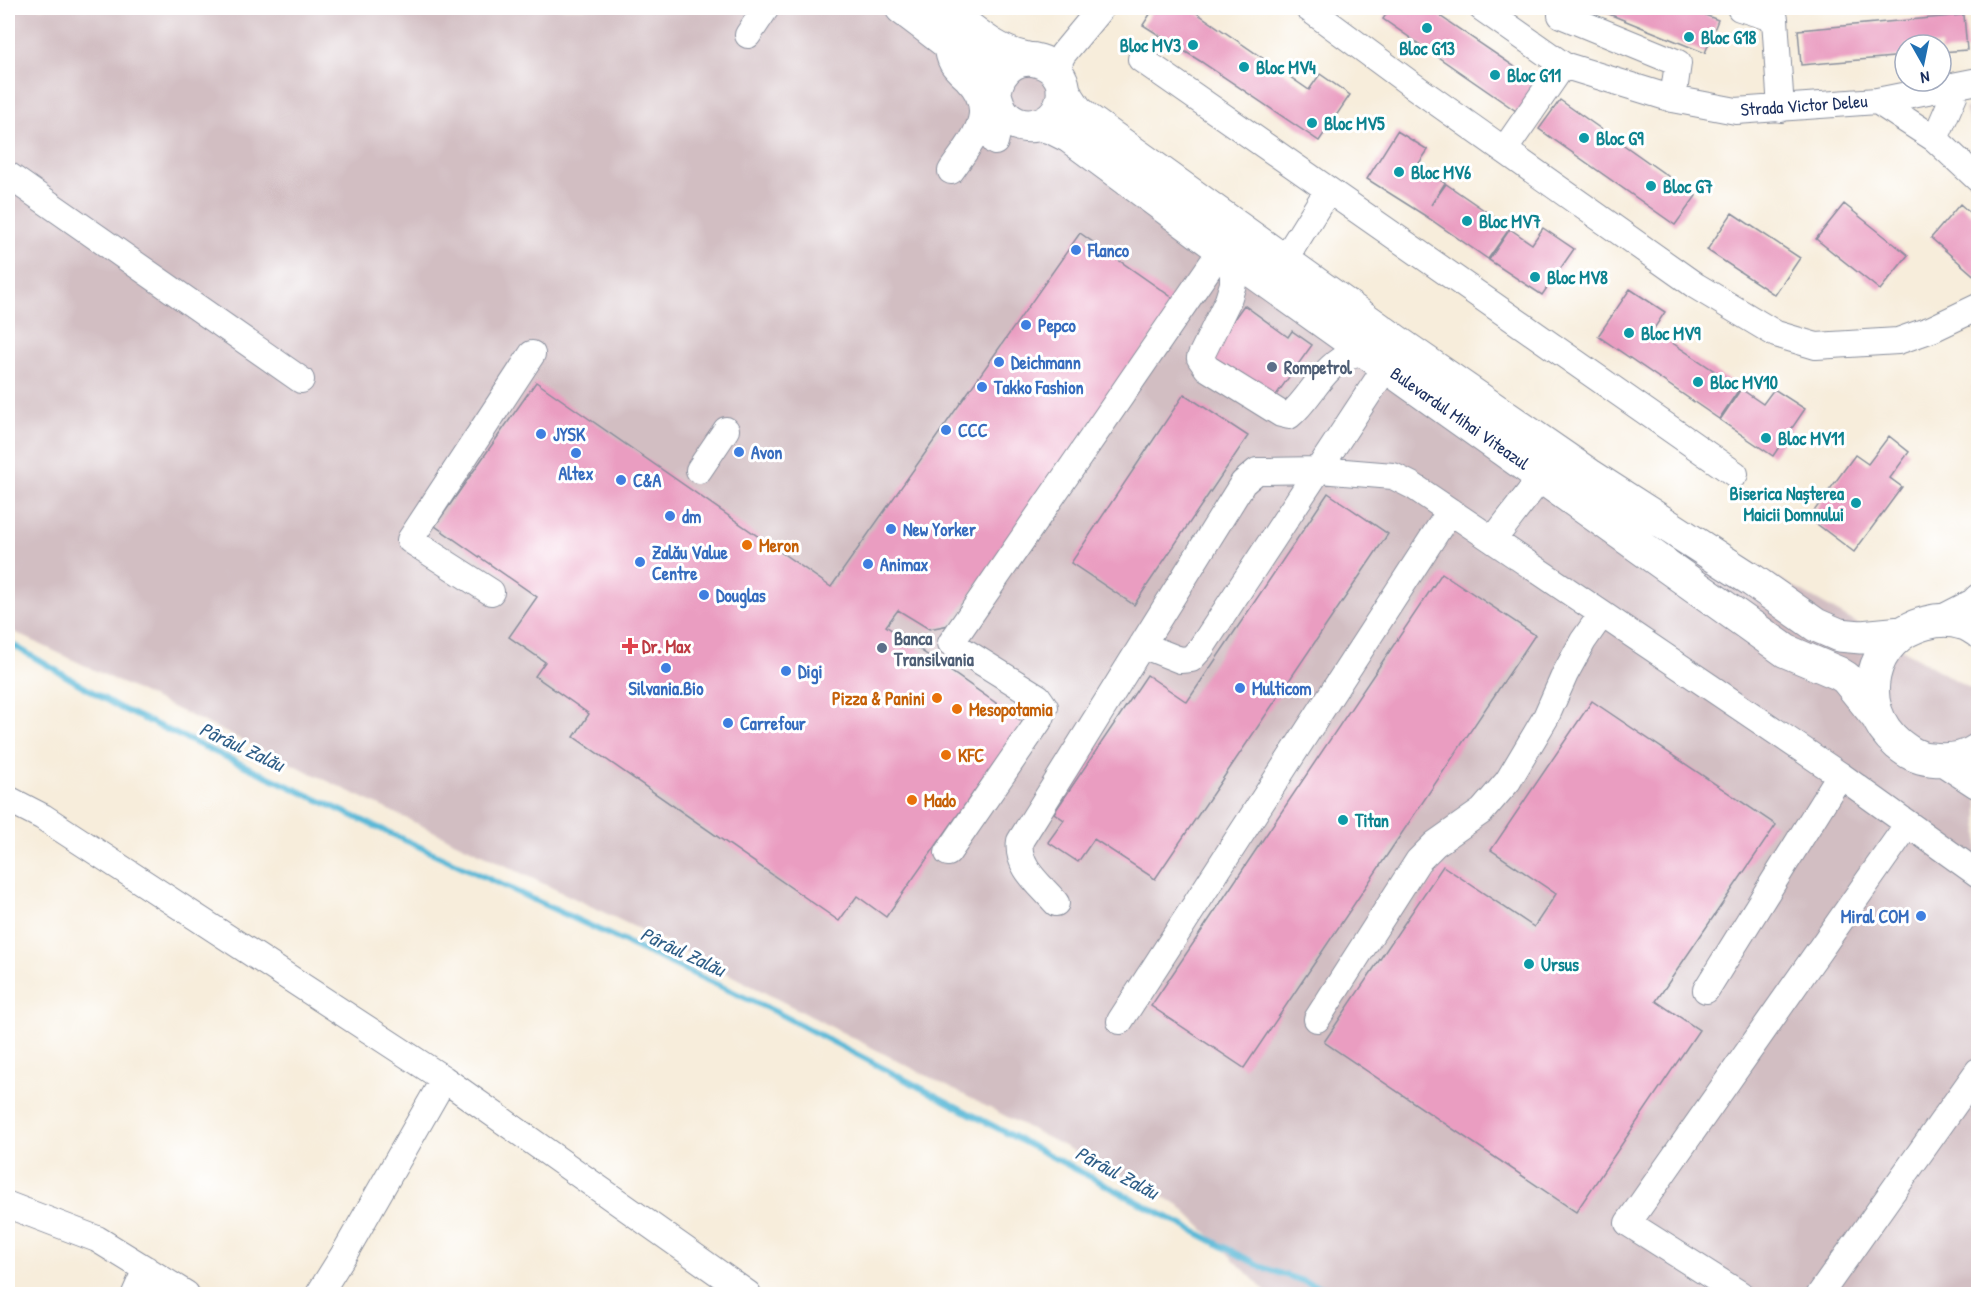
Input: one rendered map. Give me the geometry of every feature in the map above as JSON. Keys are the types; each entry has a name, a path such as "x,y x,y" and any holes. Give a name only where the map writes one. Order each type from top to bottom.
{"main road":[{"path":"902,8 985,72 1015,112 1050,119 1058,111 1062,101 1051,68"},
{"path":"944,8 995,48 1051,68"},
{"path":"1015,112 1002,73 1017,61 1051,68"},
{"name":"Bulevardul Mihai Viteazul","path":"1051,68 1076,110 1285,260 1385,354"},
{"name":"Bulevardul Mihai Viteazul","path":"1015,112 1069,136 1227,252 1385,354 1550,465 1786,651 1846,678 1876,715 1888,736 1907,752 1922,758 1946,761"},
{"name":"Bulevardul Mihai Viteazul","path":"1550,465 1589,475 1752,580 1816,625 1839,635 1861,637 1902,633"},
{"path":"1876,715 1872,689 1874,671 1882,653 1902,633 1914,626 1938,620 1962,623 1978,631"},
{"path":"1946,761 1971,755 1978,750"},
{"path":"1946,761 1978,783"}],"street":[{"path":"748,35 766,8"},
{"path":"1051,68 1101,8"},
{"path":"1308,8 1408,82 1696,286 1776,334 1816,346 1898,341 1932,329 1978,307"},
{"name":"Strada Victor Deleu","path":"1482,8 1563,65 1673,99 1736,111 1877,101 1968,84"},
{"path":"1740,8 1775,19 1781,109"},
{"path":"1561,15 1678,63 1673,99"},
{"path":"947,43 951,63 976,89 981,97 982,110 976,134 951,171"},
{"path":"1141,59 1735,474"},
{"path":"1505,149 1563,65"},
{"path":"1935,139 1968,84"},
{"path":"1877,101 1935,139 1978,179"},
{"path":"8,175 301,380"},
{"path":"1285,260 1328,190"},
{"path":"1227,252 1233,284 1228,300 1200,358 1207,368 1281,414 1289,416 1297,410 1332,366 1346,357 1385,354"},
{"path":"948,853 1041,718 1045,707 1038,698 951,643 1227,252"},
{"path":"491,592 410,540 532,354"},
{"path":"1142,645 1180,660 1191,659 1201,648 1320,470 1385,354"},
{"path":"699,470 726,430"},
{"path":"1493,540 1550,465"},
{"path":"1056,903 1022,864 1018,851 1020,841 1243,483 1257,471 1320,470 1393,476 1413,486 1840,775 1978,874"},
{"path":"1120,1021 1450,511"},
{"path":"1938,620 1973,602 1978,597"},
{"path":"1317,1019 1418,861 1435,844 1482,811 1508,781 1546,717 1583,641 1602,614"},
{"path":"1706,990 1840,775"},
{"path":"8,799 43,817 444,1080 748,1294"},
{"path":"1740,1294 1628,1223 1908,824"},
{"path":"1820,1294 1978,1071"},
{"path":"319,1294 444,1080"},
{"path":"8,1205 97,1239 186,1294"},
{"path":"135,1294 146,1269"}],"shaded area":[{"path":"8,8 972,8 977,32 1560,452 1978,693 1978,1294 1268,1294 1179,1205 664,941 8,629"},
{"path":"1978,104 1978,124 1971,127 1965,109"}],"building":[{"path":"1154,8 1196,8 1194,11 1309,90 1320,74 1350,95 1319,141 1143,25"},
{"path":"1390,8 1428,8 1540,84 1519,113 1383,19"},
{"name":"Bloc G18","path":"1594,8 1687,8 1718,20 1705,53"},
{"path":"1964,15 1967,50 1953,51 1953,33 1893,33 1893,57 1801,65 1798,30"},
{"path":"1560,100 1696,196 1675,225 1539,129"},
{"path":"1397,131 1428,150 1417,166 1445,183 1431,205 1446,184 1510,228 1488,259 1367,179"},
{"path":"1844,204 1908,255 1880,290 1816,239"},
{"path":"1960,204 1978,220 1978,279 1931,238"},
{"path":"1732,213 1800,258 1775,295 1707,250"},
{"name":"Bloc MV8","path":"1543,228 1574,249 1542,295 1489,260 1510,229 1532,244"},
{"name":"Zalău Value Centre","path":"1080,233 1177,301 949,625 929,629 898,610 886,626 1023,722 886,917 857,896 839,921 574,737 589,714 535,676 545,662 509,637 537,597 435,526 536,382 831,587"},
{"path":"1630,289 1665,312 1653,330 1740,388 1719,419 1598,336"},
{"path":"1244,305 1288,337 1292,331 1312,345 1274,398 1235,370 1231,376 1206,358"},
{"path":"1978,382 1978,394 1972,388"},
{"name":"Bloc MV11","path":"1741,389 1763,404 1774,389 1805,409 1773,456 1720,420"},
{"path":"1184,394 1248,436 1134,605 1071,563"},
{"name":"Biserica Nașterea Maicii Domnului","path":"1889,436 1909,452 1890,478 1902,487 1854,552 1809,518 1855,455 1868,464"},
{"name":"Multicom","path":"1328,493 1388,534 1155,879 1094,839 1078,862 1048,842 1064,820 1054,813 1147,675 1187,702"},
{"name":"Titan","path":"1442,573 1535,635 1244,1068 1151,1006"},
{"name":"Ursus","path":"1592,701 1776,825 1656,1001 1699,1030 1576,1212 1324,1042 1443,866 1534,927 1556,894 1491,850"}],"waterway":[{"name":"Pârâul Zalău","path":"8,642 120,708 776,1012 1264,1268 1342,1294"}],"place":[{"name":"Bloc G13","path":"1427,28"},
{"name":"Bloc G18","path":"1689,37"},
{"name":"Bloc MV3","path":"1193,45"},
{"name":"Bloc MV4","path":"1244,67"},
{"name":"Bloc G11","path":"1495,75"},
{"name":"Bloc MV5","path":"1312,123"},
{"name":"Bloc G9","path":"1584,138"},
{"name":"Bloc MV6","path":"1399,172"},
{"name":"Bloc G7","path":"1651,186"},
{"name":"Bloc MV7","path":"1467,221"},
{"name":"Flanco","path":"1076,250"},
{"name":"Bloc MV8","path":"1535,277"},
{"name":"Pepco","path":"1026,325"},
{"name":"Bloc MV9","path":"1629,333"},
{"name":"Deichmann","path":"999,362"},
{"name":"Rompetrol","path":"1272,367"},
{"name":"Bloc MV10","path":"1698,382"},
{"name":"Takko Fashion","path":"982,387"},
{"name":"CCC","path":"946,430"},
{"name":"JYSK","path":"541,434"},
{"name":"Bloc MV11","path":"1766,438"},
{"name":"Avon","path":"739,452"},
{"name":"Altex","path":"576,453"},
{"name":"C&A","path":"621,480"},
{"name":"Biserica Nașterea Maicii Domnului","path":"1856,503"},
{"name":"dm","path":"670,516"},
{"name":"New Yorker","path":"891,529"},
{"name":"Meron","path":"747,545"},
{"name":"Zalău Value Centre","path":"640,562"},
{"name":"Animax","path":"868,564"},
{"name":"Douglas","path":"704,595"},
{"name":"Dr. Max","path":"630,646"},
{"name":"Banca Transilvania","path":"882,648"},
{"name":"Silvania.Bio","path":"666,668"},
{"name":"Digi","path":"786,671"},
{"name":"Multicom","path":"1240,688"},
{"name":"Pizza & Panini","path":"937,698"},
{"name":"Mesopotamia","path":"957,709"},
{"name":"Carrefour","path":"728,723"},
{"name":"KFC","path":"946,755"},
{"name":"Mado","path":"912,800"},
{"name":"Titan","path":"1343,820"},
{"name":"Miral COM","path":"1921,916"},
{"name":"Ursus","path":"1529,964"}]}
